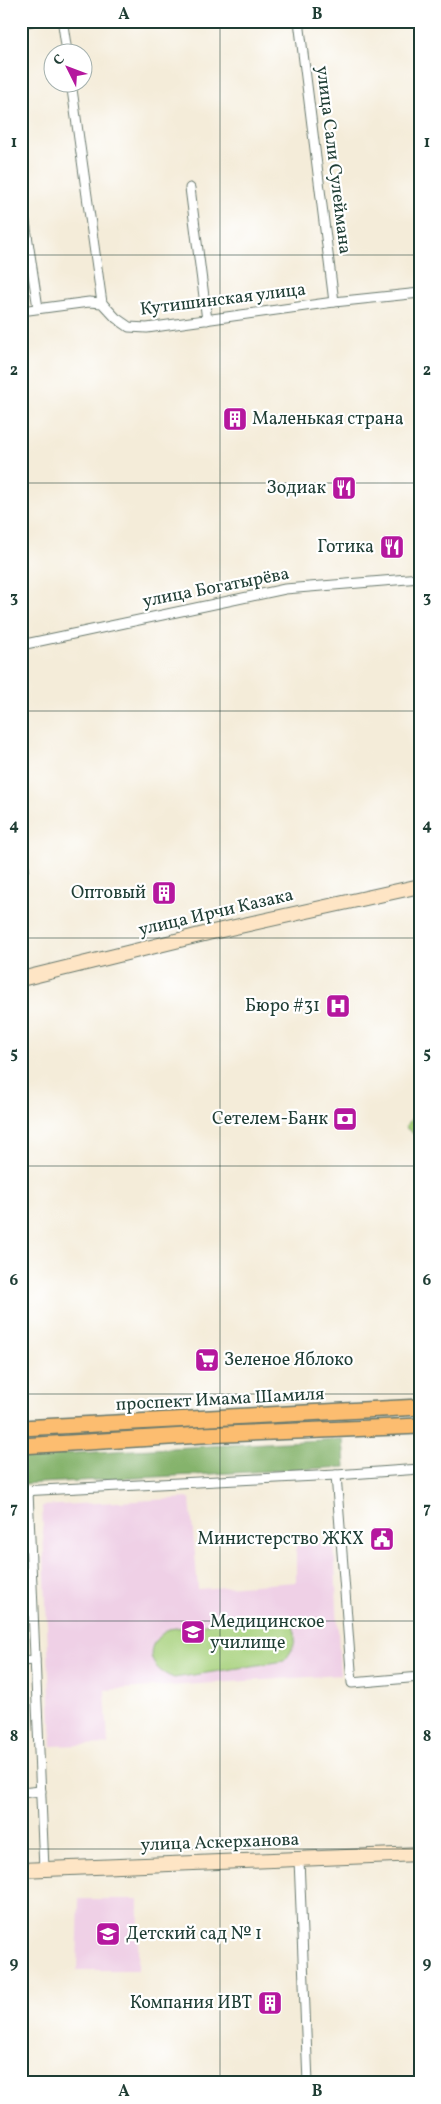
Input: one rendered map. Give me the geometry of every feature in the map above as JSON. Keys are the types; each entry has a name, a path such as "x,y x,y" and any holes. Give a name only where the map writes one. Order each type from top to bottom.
{"main road":[{"name":"улица Ирчи Казака","path":"21,979 208,933 420,886"},
{"name":"проспект Имама Шамиля","path":"21,1428 420,1408"},
{"name":"проспект Имама Шамиля","path":"21,1446 202,1435 420,1426"},
{"name":"улица Аскерханова","path":"21,1870 420,1854"}],"street":[{"path":"21,23 32,21"},
{"path":"60,21 63,25 66,42"},
{"name":"улица Сали Сулеймана","path":"299,21 334,302"},
{"path":"21,312 89,302 102,304 71,92"},
{"path":"190,188 207,320"},
{"path":"21,195 38,308"},
{"name":"Кутишинская улица","path":"102,304 116,318 129,326 146,328 334,302 420,293"},
{"name":"улица Богатырёва","path":"21,645 285,588 420,578"},
{"path":"21,847 24,868 21,869"},
{"path":"44,1869 35,1660 25,1491 420,1469"},
{"path":"336,1475 352,1683 420,1677"},
{"path":"21,1661 35,1660"},
{"path":"21,1793 41,1791"},
{"path":"299,1859 308,2083"}],"shaded area":[{"name":"Медицинское училище","path":"190,1498 198,1589 296,1582 296,1543 334,1540 340,1675 105,1690 108,1744 52,1746 42,1506"},
{"path":"21,1568 28,1775 21,1776"},
{"name":"Детский сад № 1","path":"79,1899 139,1899 138,1970 77,1970"},
{"path":"420,2018 420,2082 414,2082 411,2019"}],"green space":[{"path":"420,1099 420,1139 405,1127 417,1112"},
{"path":"343,1439 345,1467 21,1484 21,1456"},
{"path":"278,1614 291,1624 295,1635 293,1648 284,1661 174,1678 165,1674 153,1662 152,1648 161,1635 169,1629"}],"place":[{"name":"Маленькая страна","path":"235,419"},
{"name":"Зодиак","path":"344,488"},
{"name":"Готика","path":"392,547"},
{"name":"Оптовый","path":"164,893"},
{"name":"Бюро #31","path":"338,1006"},
{"name":"Сетелем-Банк","path":"345,1119"},
{"name":"Зеленое Яблоко","path":"207,1360"},
{"name":"Министерство ЖКХ","path":"382,1539"},
{"name":"Медицинское училище","path":"193,1632"},
{"name":"Детский сад № 1","path":"108,1934"},
{"name":"Компания ИВТ","path":"270,2003"}]}
